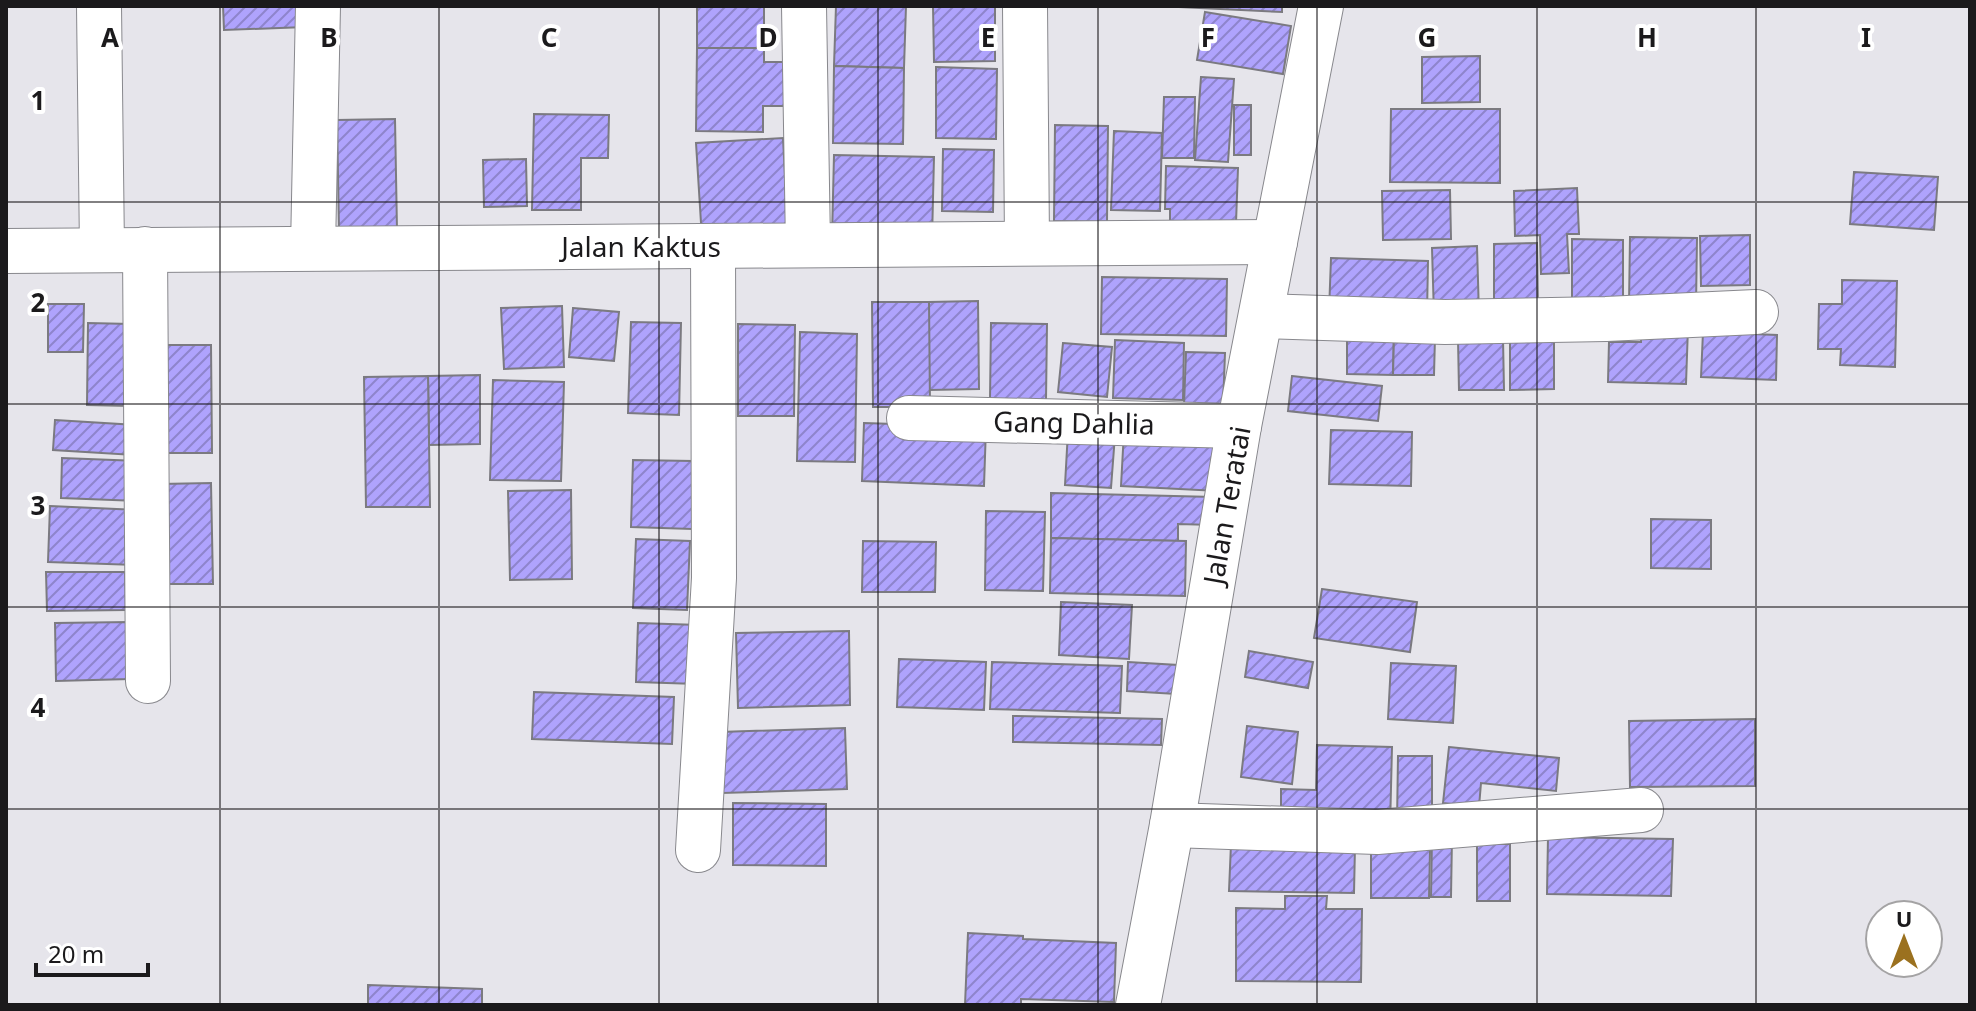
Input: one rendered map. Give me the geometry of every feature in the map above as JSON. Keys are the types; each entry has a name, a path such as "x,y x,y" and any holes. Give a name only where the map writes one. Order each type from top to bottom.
{"street":[{"path":"99,6 102,250"},
{"path":"313,248 318,6"},
{"path":"804,6 808,245"},
{"path":"1025,6 1027,243"},
{"name":"Jalan Teratai","path":"1138,1005 1172,825 1239,426 1321,6"},
{"name":"Jalan Kaktus","path":"6,251 1275,242"},
{"path":"698,850 714,578 713,246"},
{"path":"145,249 148,681"},
{"path":"1261,316 1445,322 1756,312"},
{"name":"Gang Dahlia","path":"909,418 1239,426"},
{"path":"1172,825 1377,832 1641,810"}],"building":[{"path":"223,6 304,6 305,27 224,30"},
{"path":"697,6 764,6 764,48 697,48"},
{"path":"836,6 906,6 904,68 834,66"},
{"path":"933,6 995,6 995,61 934,62"},
{"path":"1158,6 1282,6 1282,12"},
{"path":"1205,12 1291,26 1283,74 1197,60"},
{"path":"697,48 764,48 764,62 790,62 790,106 763,106 763,132 696,131"},
{"path":"1480,56 1480,102 1422,103 1422,57"},
{"path":"834,66 904,68 903,144 833,143"},
{"path":"936,67 997,69 996,139 936,138"},
{"path":"1201,77 1234,79 1228,162 1195,160"},
{"path":"1164,97 1195,97 1194,158 1162,158"},
{"path":"1234,105 1251,105 1251,155 1234,155"},
{"path":"1391,109 1500,109 1500,183 1390,182"},
{"path":"534,114 609,115 608,158 581,158 581,210 532,210"},
{"path":"395,119 397,230 339,231 337,120"},
{"path":"1055,125 1108,126 1107,222 1054,221"},
{"path":"1114,131 1162,133 1160,211 1111,210"},
{"path":"783,138 788,234 702,239 696,143"},
{"path":"943,149 994,150 993,212 942,211"},
{"path":"834,155 934,157 932,240 832,238"},
{"path":"526,159 527,206 484,207 483,160"},
{"path":"1166,166 1238,168 1236,223 1170,230 1170,209 1165,209"},
{"path":"1854,172 1938,177 1934,230 1850,224"},
{"path":"1577,188 1579,234 1567,234 1569,273 1541,274 1540,235 1515,236 1514,191"},
{"path":"1450,190 1451,239 1383,240 1382,191"},
{"path":"1750,235 1750,285 1701,286 1700,236"},
{"path":"1630,237 1697,238 1696,306 1629,305"},
{"path":"1572,239 1623,240 1623,301 1572,301"},
{"path":"1537,243 1538,309 1494,309 1494,244"},
{"path":"1477,246 1479,315 1434,316 1432,248"},
{"path":"1331,258 1428,261 1427,314 1329,312"},
{"path":"1102,277 1227,279 1226,336 1101,334"},
{"path":"1842,280 1897,281 1895,367 1840,365 1841,349 1818,349 1819,304 1842,304"},
{"path":"978,301 979,389 929,390 929,302"},
{"path":"872,302 929,302 930,407 873,407"},
{"path":"48,304 84,304 83,352 48,352"},
{"path":"562,306 564,367 504,369 501,308"},
{"path":"573,308 619,312 614,361 569,357"},
{"path":"631,322 681,323 679,415 628,413"},
{"path":"88,323 131,324 130,406 87,405"},
{"path":"991,323 1047,324 1046,400 990,399"},
{"path":"738,324 795,325 794,416 738,416"},
{"path":"1641,325 1688,327 1686,384 1608,382 1609,342 1641,342"},
{"path":"1347,327 1394,328 1393,375 1347,374"},
{"path":"800,332 857,334 855,462 797,461"},
{"path":"1554,332 1554,389 1510,390 1510,333"},
{"path":"1703,332 1777,335 1776,380 1701,377"},
{"path":"1394,336 1435,337 1434,375 1393,375"},
{"path":"1458,339 1503,339 1504,390 1459,390"},
{"path":"1115,340 1184,343 1183,400 1113,398"},
{"path":"1063,343 1112,347 1107,397 1058,392"},
{"path":"155,345 211,345 212,453 156,453"},
{"path":"1186,352 1225,353 1223,406 1184,405"},
{"path":"480,375 480,444 429,445 428,376"},
{"path":"428,376 430,507 366,507 364,377"},
{"path":"1292,376 1382,386 1378,421 1288,411"},
{"path":"493,380 564,382 561,481 490,480"},
{"path":"55,420 136,425 134,455 53,450"},
{"path":"864,423 986,427 984,486 862,481"},
{"path":"1331,430 1412,432 1411,486 1329,484"},
{"path":"1068,431 1115,435 1111,488 1065,485"},
{"path":"1124,431 1221,437 1218,491 1121,486"},
{"path":"62,458 139,461 138,501 61,498"},
{"path":"633,460 693,461 692,529 631,527"},
{"path":"211,483 213,584 162,584 160,484"},
{"path":"571,490 572,579 510,580 508,491"},
{"path":"1051,493 1214,497 1213,525 1178,524 1178,541 1051,538"},
{"path":"50,506 138,510 136,565 48,562"},
{"path":"986,511 1045,512 1043,591 985,590"},
{"path":"1651,519 1711,520 1711,569 1651,568"},
{"path":"1051,538 1186,541 1185,596 1050,593"},
{"path":"636,539 690,541 687,610 633,608"},
{"path":"863,541 936,542 935,592 862,592"},
{"path":"46,572 125,572 126,610 47,611"},
{"path":"1322,589 1417,602 1410,652 1314,638"},
{"path":"1061,602 1132,605 1129,659 1059,655"},
{"path":"129,622 130,679 56,681 55,623"},
{"path":"638,623 699,625 697,684 636,682"},
{"path":"849,631 850,705 738,708 736,633"},
{"path":"1249,651 1313,662 1308,688 1245,677"},
{"path":"899,659 986,662 984,710 897,707"},
{"path":"992,662 1122,666 1120,713 990,709"},
{"path":"1128,662 1178,665 1176,694 1127,691"},
{"path":"1391,663 1456,666 1453,723 1388,719"},
{"path":"534,692 674,697 672,744 532,739"},
{"path":"1013,716 1162,719 1161,745 1013,742"},
{"path":"1755,719 1755,786 1630,787 1629,721"},
{"path":"1247,726 1298,732 1292,784 1241,777"},
{"path":"845,728 847,789 722,793 720,732"},
{"path":"1317,745 1392,747 1390,828 1281,825 1281,789 1316,790"},
{"path":"1449,747 1559,758 1556,791 1481,783 1479,807 1443,803"},
{"path":"1398,756 1432,756 1432,823 1397,823"},
{"path":"733,803 826,804 826,866 733,865"},
{"path":"1432,837 1452,837 1451,897 1431,897"},
{"path":"1548,837 1673,839 1671,896 1547,894"},
{"path":"1231,844 1355,846 1354,893 1229,891"},
{"path":"1477,844 1510,844 1510,901 1477,901"},
{"path":"1371,849 1430,850 1429,898 1371,898"},
{"path":"1285,896 1327,896 1326,909 1362,909 1361,982 1236,981 1236,908 1285,909"},
{"path":"968,933 1116,943 1114,1002 1021,999 1021,1005 965,1005"},
{"path":"368,985 482,989 482,1005 368,1005"}]}
